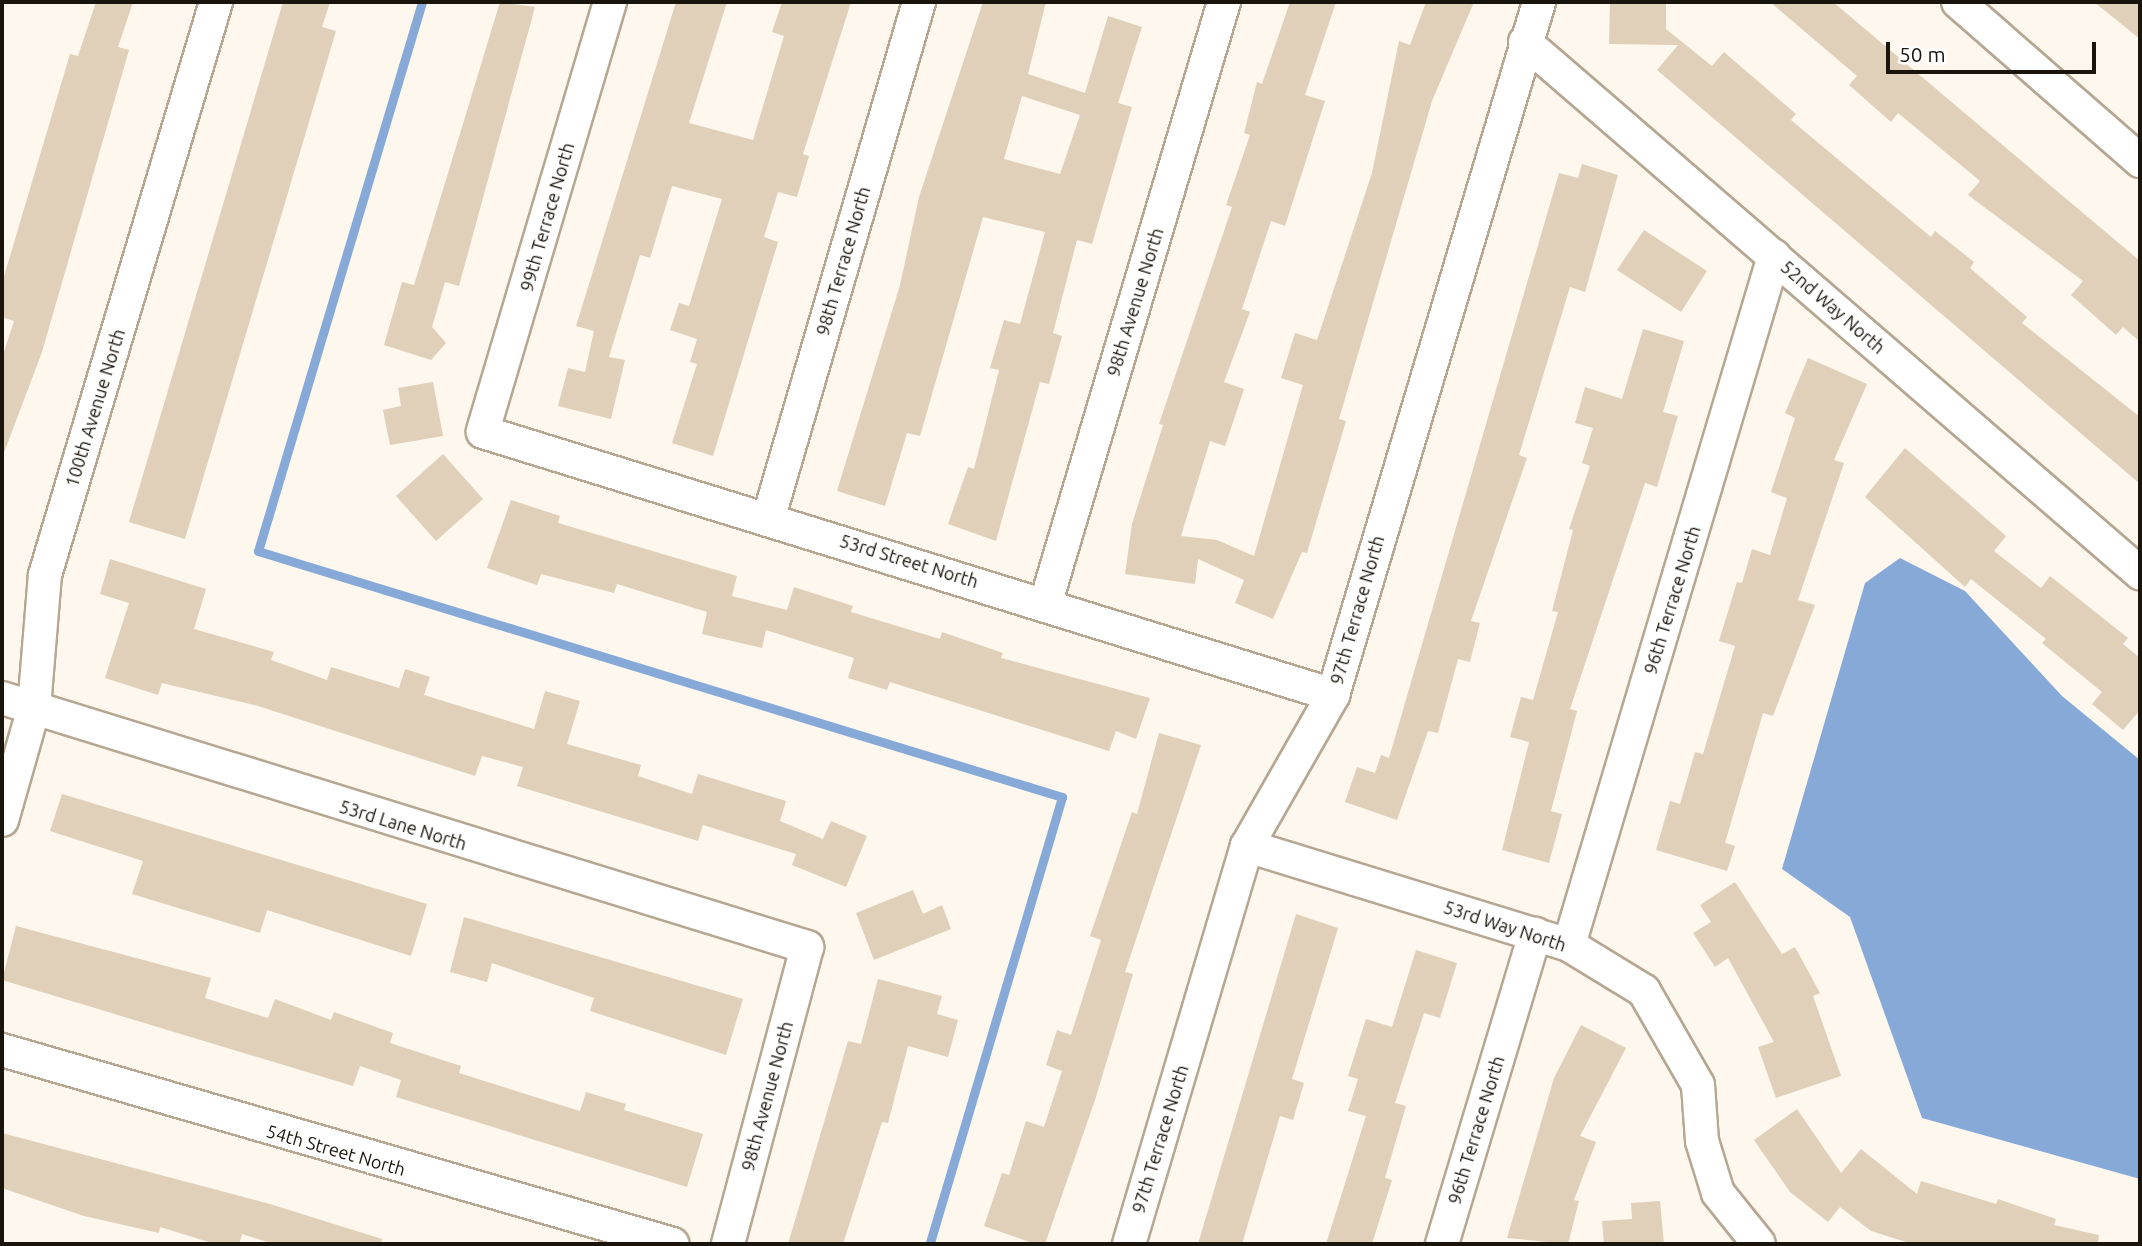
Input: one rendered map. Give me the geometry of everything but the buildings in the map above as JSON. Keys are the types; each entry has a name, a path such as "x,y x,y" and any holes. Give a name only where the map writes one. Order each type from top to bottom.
{"street":[{"name":"100th Avenue North","path":"2,820 34,708 45,575 216,2"},
{"name":"99th Terrace North","path":"483,432 610,2"},
{"name":"98th Terrace North","path":"768,520 919,2"},
{"name":"98th Avenue North","path":"1046,602 1224,2"},
{"name":"97th Terrace North","path":"1129,1244 1247,846 1333,695 1539,2"},
{"path":"1958,2 2140,161"},
{"name":"52nd Way North","path":"1525,42 2140,573"},
{"name":"96th Terrace North","path":"1569,945 1774,256"},
{"name":"53rd Street North","path":"483,432 1046,602 1333,695"},
{"name":"53rd Lane North","path":"2,698 807,947"},
{"name":"53rd Way North","path":"1247,846 1569,945 1644,990 1673,1035 1698,1085 1702,1141 1718,1193 1752,1241"},
{"name":"96th Terrace North","path":"1442,1244 1535,934"},
{"name":"98th Avenue North","path":"728,1244 807,947"},
{"name":"54th Street North","path":"2,1050 673,1244"}],"water":[{"path":"1900,558 1965,591 2062,696 2140,760 2140,1179 1922,1118 1850,917 1782,869 1865,583"}],"waterway":[{"path":"422,2 258,551 1062,797 930,1244"}]}
